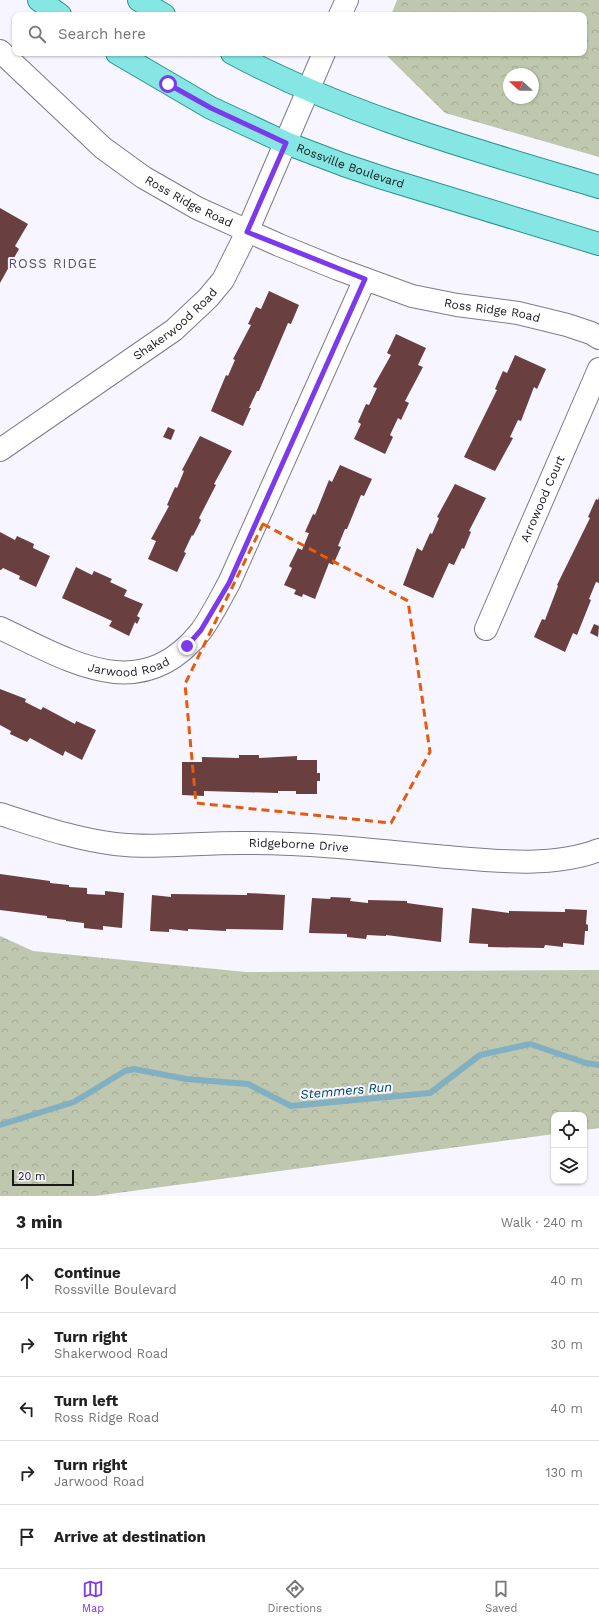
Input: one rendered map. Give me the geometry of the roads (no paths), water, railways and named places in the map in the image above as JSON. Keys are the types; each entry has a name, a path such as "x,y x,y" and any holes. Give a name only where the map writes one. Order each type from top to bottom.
{"main road":[{"path":"39,0 56,12"},
{"path":"140,0 159,12"},
{"name":"Rossville Boulevard","path":"122,56 211,108 286,143 344,166 599,244"},
{"path":"238,56 308,91 403,128 599,187"}],"street":[{"path":"341,12 347,0"},
{"name":"Ross Ridge Road","path":"0,51 79,127 122,164 164,191 247,232 412,296 457,305 518,312 591,333 599,338"},
{"name":"Shakerwood Road","path":"0,450 174,330 192,314 223,280 247,232 323,56"},
{"name":"Jarwood Road","path":"0,628 72,661 95,669 115,673 134,672 152,668 172,658 187,646 201,630 229,583 365,279"},
{"name":"Arrowood Court","path":"486,629 599,369"},
{"name":"Ridgeborne Drive","path":"0,814 87,840 116,844 154,846 248,842 340,847 505,862 549,860 589,854 599,850"}],"waterway":[{"name":"Stemmers Run","path":"0,1125 74,1102 125,1071 134,1069 186,1079 248,1084 291,1106 430,1093 480,1055 530,1044 586,1063 599,1065"}],"district":[{"name":"ROSS RIDGE","path":"53,263"}]}
